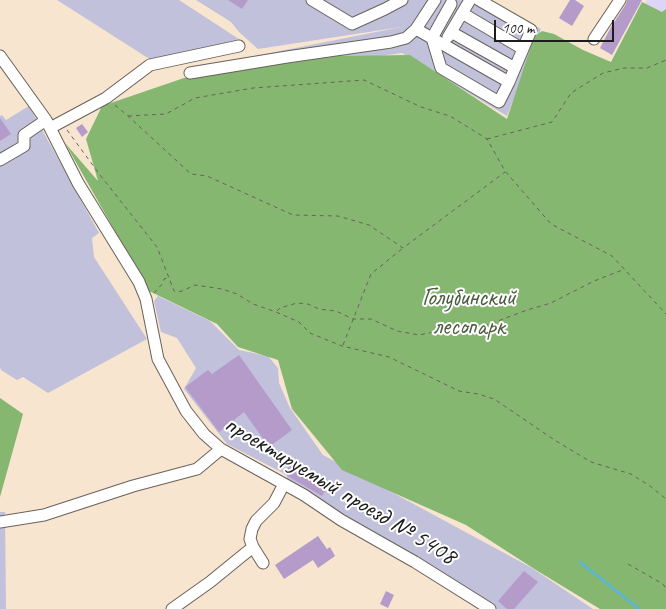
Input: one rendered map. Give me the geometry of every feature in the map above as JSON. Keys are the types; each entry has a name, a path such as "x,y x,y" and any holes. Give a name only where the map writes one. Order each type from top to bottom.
{"street":[{"path":"312,0 352,24 402,0"},
{"path":"190,73 391,42 406,38 416,29 435,0"},
{"path":"438,55 470,0"},
{"path":"451,4 432,38 441,68 499,102 531,30 479,0"},
{"path":"594,39 620,0"},
{"path":"462,13 523,49"},
{"path":"416,29 509,82"},
{"path":"451,32 515,68"},
{"path":"0,160 24,146 24,135 106,98 150,65 239,46"},
{"name":"проектируемый проезд № 5408","path":"0,56 52,124 78,184 140,282 146,299 158,359 186,411 204,434 221,449 304,495 341,520 415,562 485,608"},
{"path":"0,522 44,515 133,486 197,469 221,449"},
{"path":"263,564 250,539 252,529 256,521 274,503 284,484"},
{"path":"172,609 210,582 253,547"}],"path":[{"path":"487,139 552,122 571,94 603,73 624,68 647,68 666,60"},
{"path":"128,116 166,114 195,98 253,88 364,80 421,107 450,116 487,139 505,171 552,224 612,256 666,314"},
{"path":"106,98 191,174 207,176 293,215 338,216 369,224 403,248"},
{"path":"52,124 157,247 174,291 182,291 195,285 222,289 237,294 253,304 299,322 310,334 342,346 389,357 459,391 494,399 591,462 631,474 666,499"},
{"path":"342,346 371,274 505,171"},
{"path":"276,312 280,308 297,303 308,304 353,319 371,318 397,331 419,335 454,328 482,327 527,310 551,304 594,281 625,269"},
{"path":"146,299 154,294 164,279 168,277"},
{"path":"628,564 663,584 666,589"}],"shaded area":[{"path":"57,0 179,0 245,43 239,50 162,67"},
{"path":"196,0 488,0 541,29 507,116 402,53 191,81 190,69 401,27 258,49 231,22"},
{"path":"647,0 666,0 666,17 644,6"},
{"path":"29,106 99,233 92,238 94,257 147,339 48,393 23,377 17,380 1,370 0,367 0,116 2,115 6,120"},
{"path":"158,296 210,321 239,350 268,356 278,368 279,383 290,408 323,455 532,568 593,609 497,609 287,480 287,475 227,444 184,389 196,368 177,338 161,332 154,301"},
{"path":"0,512 5,512 6,609 0,609"}],"green space":[{"name":"Голубинский лесопарк","path":"642,2 662,12 666,9 666,609 600,609 466,525 342,470 292,409 278,360 238,347 217,324 149,291 65,143 98,181 86,139 102,106 184,78 337,56 410,55 507,119 534,37 542,31 554,34 583,50 611,62"},
{"path":"0,398 23,414 0,497"}],"building":[{"path":"228,0 248,0 242,9"},
{"path":"570,0 575,0 584,6 572,26 559,18"},
{"path":"627,0 642,0 612,55 600,48"},
{"path":"0,118 11,134 0,141"},
{"path":"82,124 88,132 82,137 76,128"},
{"path":"239,355 292,430 269,447 244,412 219,432 185,387 208,370 212,374"},
{"path":"290,464 328,486 322,496 284,474"},
{"path":"318,536 327,549 330,547 335,556 318,568 313,560 284,579 275,565"},
{"path":"524,571 538,582 514,609 507,609 498,601"},
{"path":"386,591 394,595 388,608 380,604"}],"waterway":[{"path":"580,562 639,609"}]}
